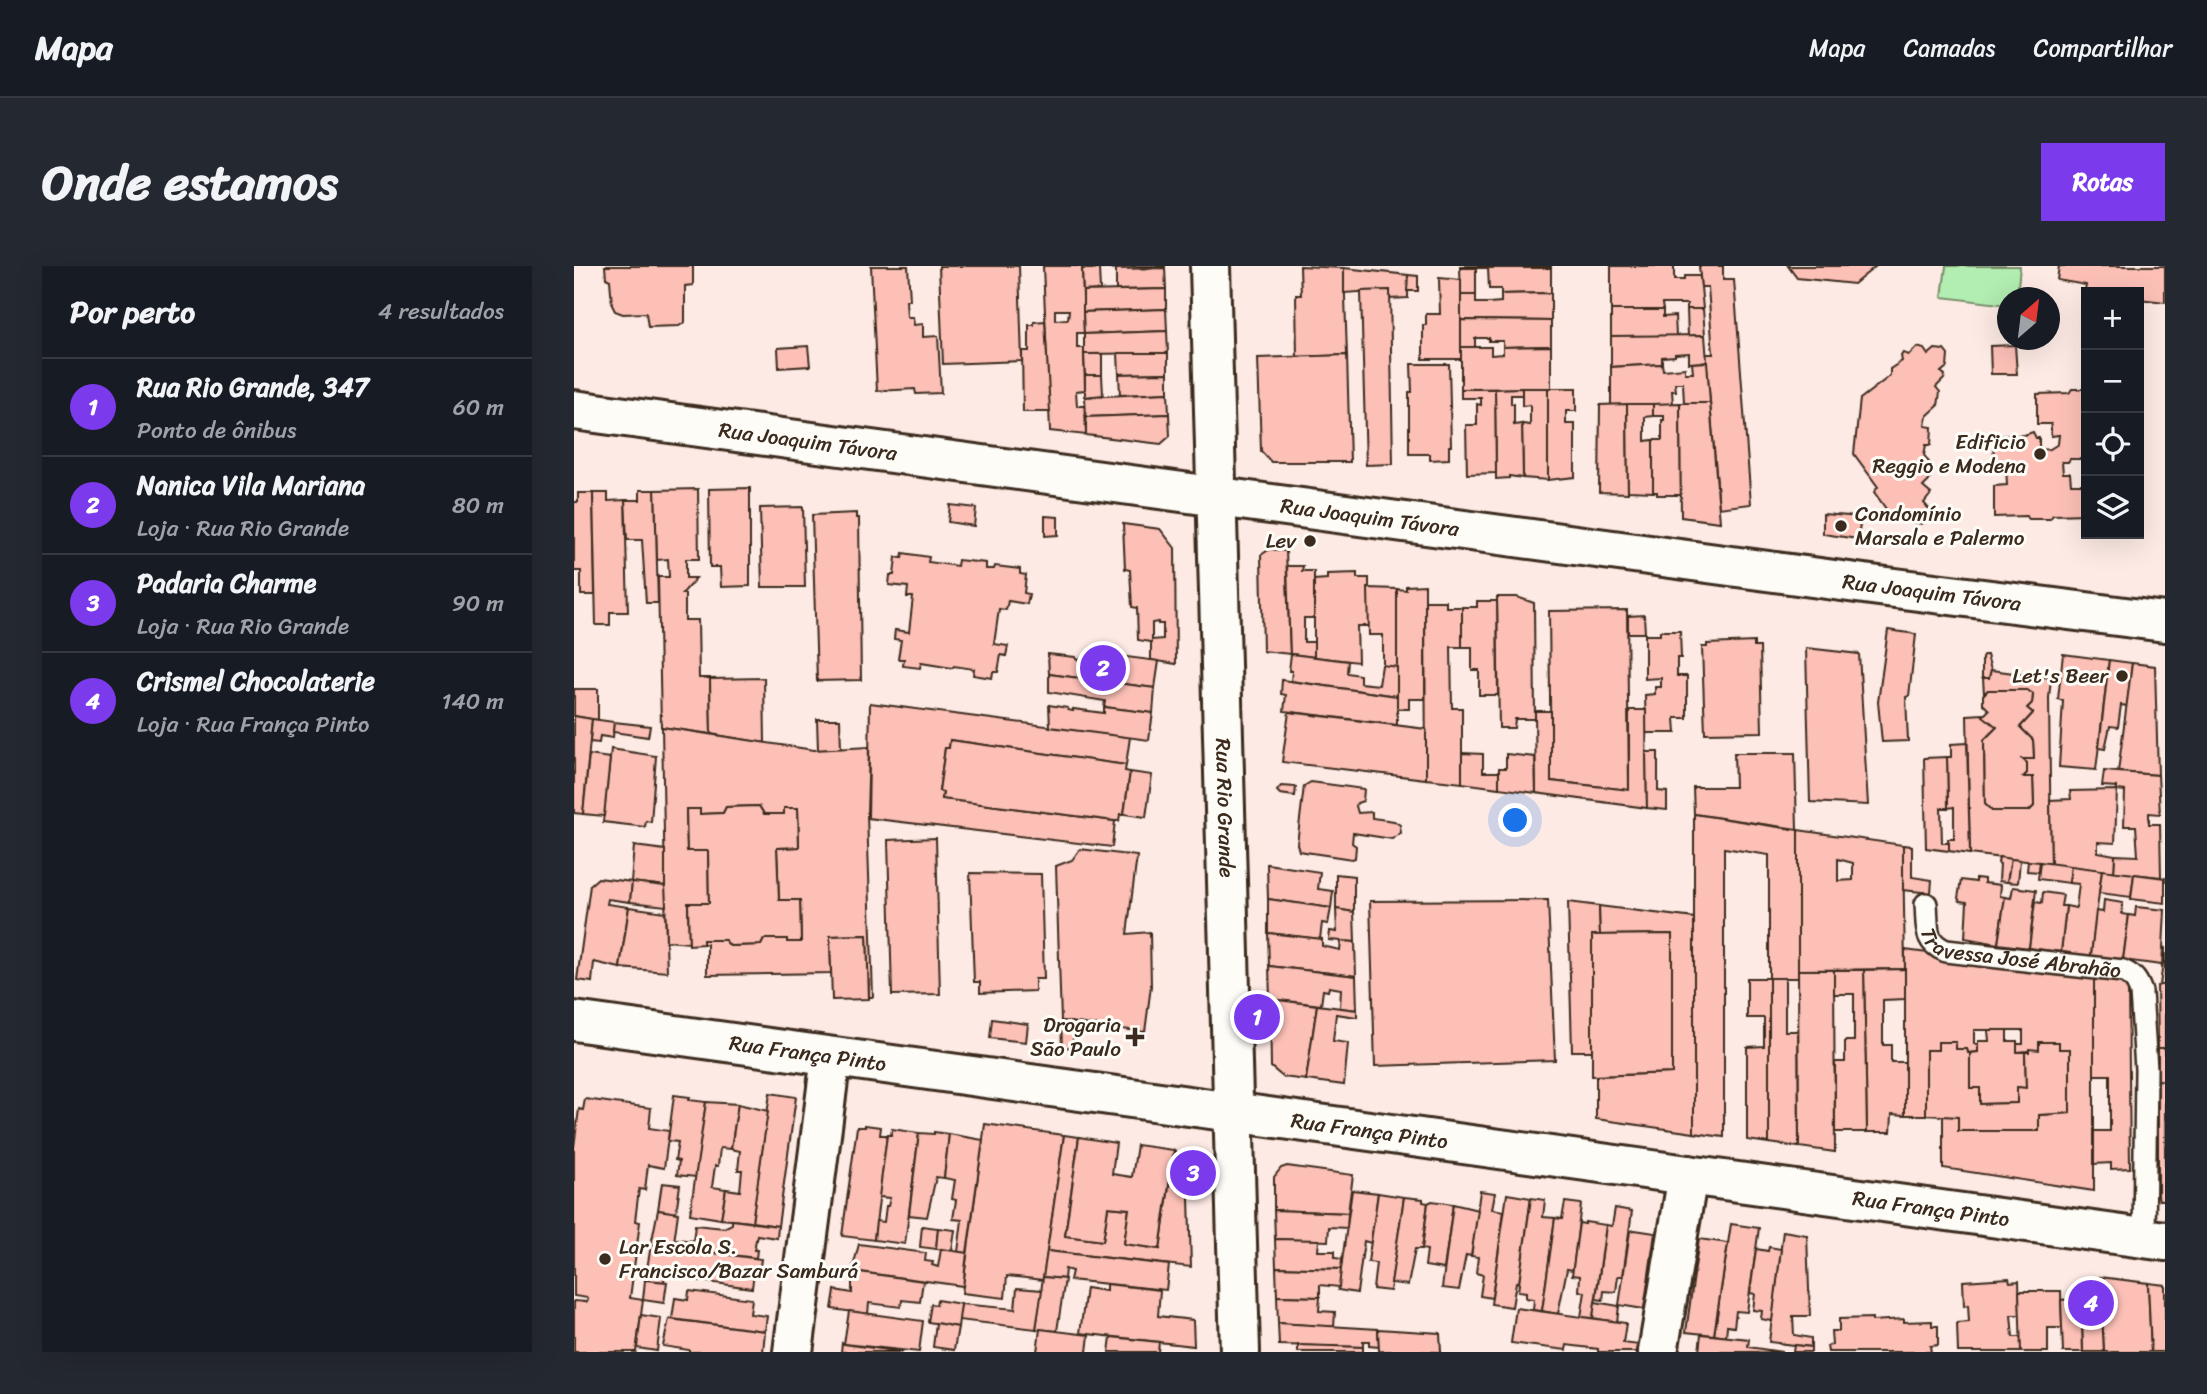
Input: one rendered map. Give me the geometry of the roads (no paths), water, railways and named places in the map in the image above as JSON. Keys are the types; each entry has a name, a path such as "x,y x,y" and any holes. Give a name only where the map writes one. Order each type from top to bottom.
{"street":[{"name":"Rua Rio Grande","path":"1210,266 1240,1352"},
{"name":"Rua Joaquim Távora","path":"574,410 2165,622"},
{"name":"Rua França Pinto","path":"574,1021 2154,1240"},
{"path":"793,1352 831,1057"},
{"path":"1658,1352 1688,1175"}],"lane":[{"name":"Travessa José Abrahão","path":"1926,904 1930,942 1946,951 2123,971 2138,981 2146,1069 2154,1240"}],"place":[{"name":"Edificio Reggio e Modena","path":"2040,454"},
{"name":"Condomínio Marsala e Palermo","path":"1841,526"},
{"name":"Lev","path":"1310,541"},
{"name":"Nanica Vila Mariana","path":"1103,668"},
{"name":"Let's Beer","path":"2122,676"},
{"name":"Rua Rio Grande, 347","path":"1257,1017"},
{"name":"Drogaria São Paulo","path":"1135,1037"},
{"name":"Padaria Charme","path":"1193,1173"},
{"name":"Lar Escola S. Francisco/Bazar Samburá","path":"605,1259"},
{"name":"Crismel Chocolaterie","path":"2091,1303"}]}
